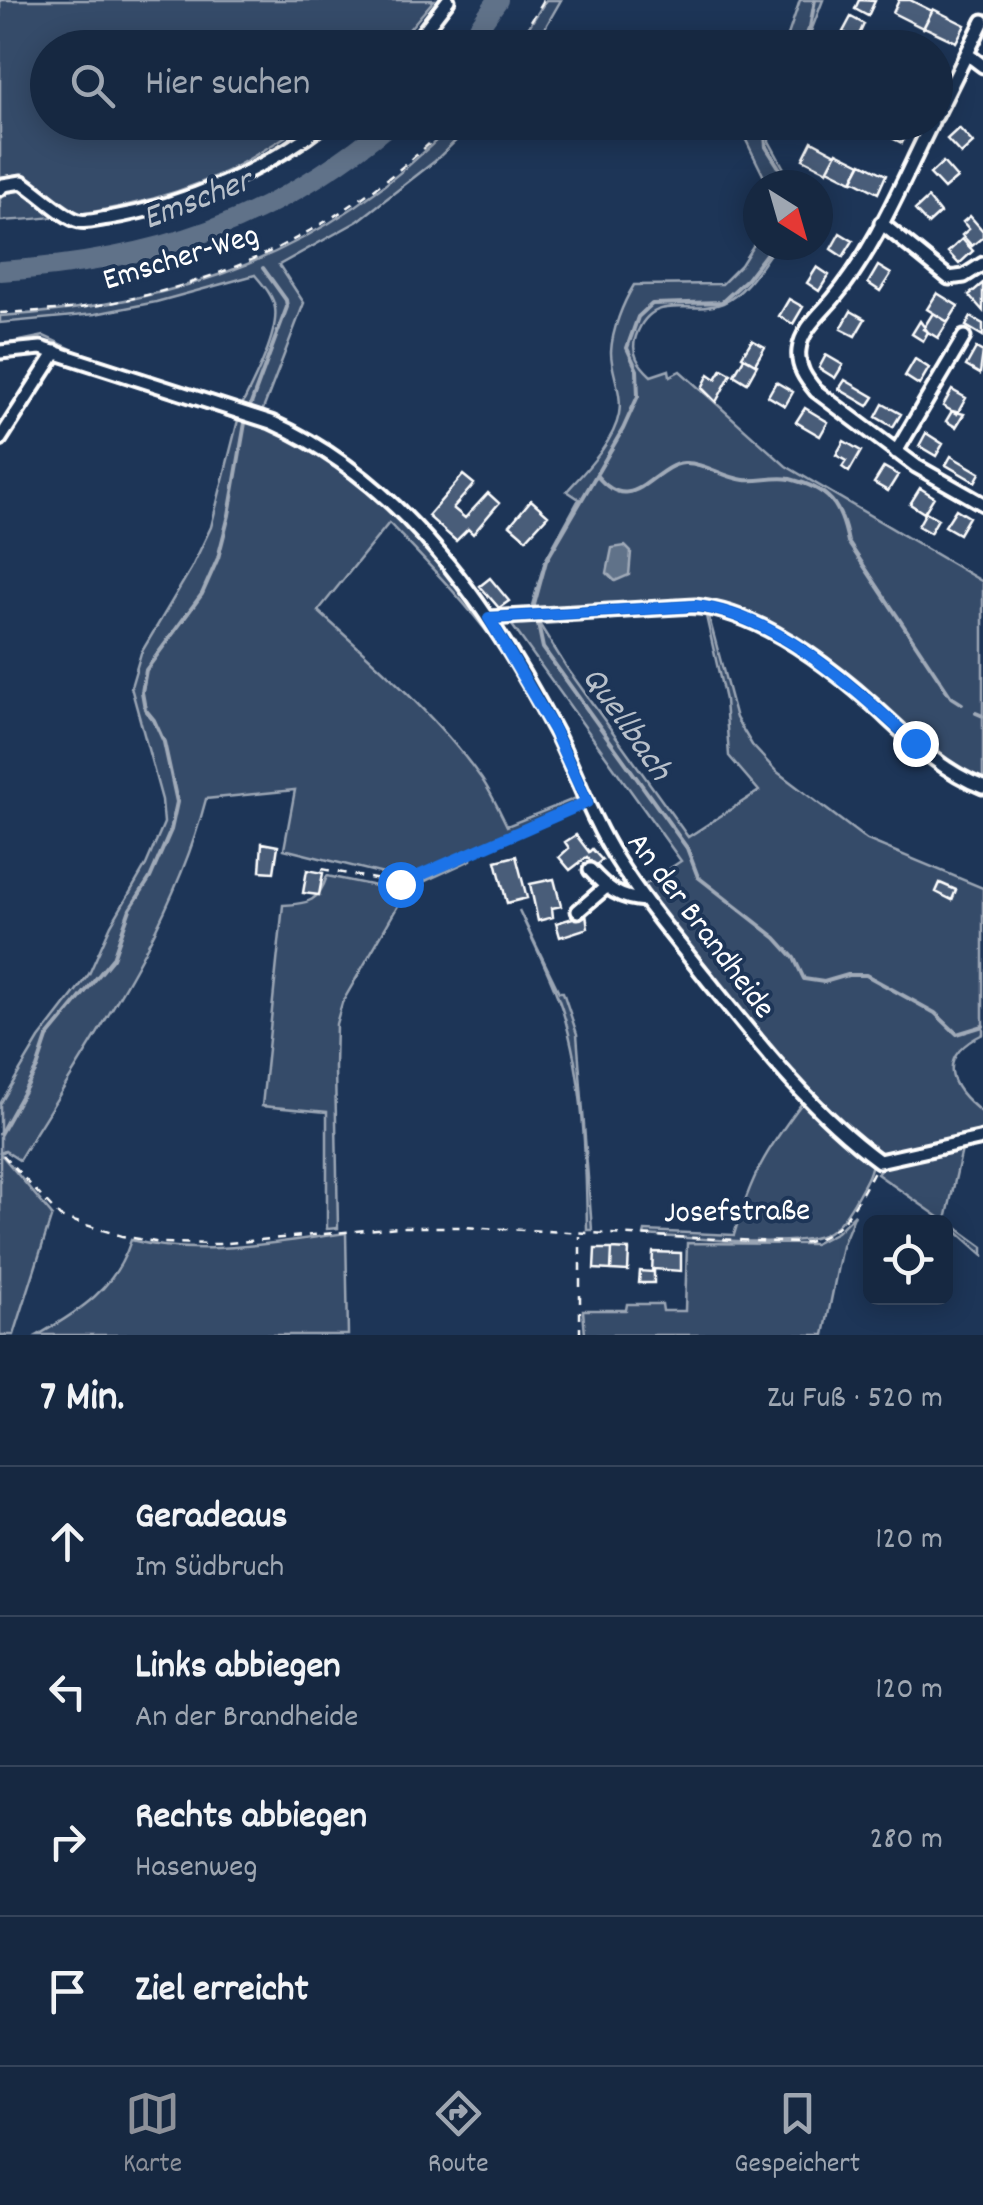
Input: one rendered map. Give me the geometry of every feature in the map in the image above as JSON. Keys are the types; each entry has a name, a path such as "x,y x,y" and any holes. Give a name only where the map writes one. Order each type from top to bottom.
{"street":[{"path":"424,30 448,0"},
{"path":"953,81 983,21"},
{"path":"966,54 983,66"},
{"path":"0,189 22,182 72,220 83,222 163,206 236,176 302,140"},
{"path":"923,140 850,278 807,330 799,346 800,364 816,391 896,452 983,504"},
{"path":"881,223 949,278 964,276 983,264"},
{"path":"896,452 964,337"},
{"name":"An der Brandheide","path":"0,352 41,348 243,412 298,434 377,492 453,567 489,618 554,730 616,858 645,900 776,1063 848,1137 879,1160"},
{"path":"0,439 56,352"},
{"path":"489,618 695,606 725,611 758,624 864,697 932,758 983,787"},
{"path":"590,870 605,888 630,900 645,900"},
{"path":"578,910 605,888"},
{"path":"879,1160 983,1138"}],"path":[{"path":"525,30 544,0"},
{"name":"Emscher-Weg","path":"0,313 98,305 172,289 254,260 334,219 433,140"},
{"path":"322,869 400,884 587,802"},
{"name":"Josefstraße","path":"3,1156 60,1217 161,1244 220,1244 397,1227 809,1242 828,1235 848,1216 879,1160"},
{"path":"580,1235 580,1335"}],"shaded area":[{"path":"0,0 434,0 408,30 30,30 30,140 280,140 227,171 145,201 58,217 0,221"},
{"path":"546,0 561,0 544,30 527,30"},
{"path":"800,0 823,0 812,30 790,30"},
{"path":"435,140 457,140 358,221 279,265 304,303 262,412 296,427 358,469 299,432 38,343 0,349 0,345 44,336 82,354 176,387 242,405 264,358 275,318 272,299 255,275 95,314 0,323 0,316 129,300 189,285 247,264 302,239 355,207"},
{"path":"746,140 769,141 785,170 761,170"},
{"path":"744,260 765,260 739,293 723,303 652,313 636,336 637,358 651,376 669,370 670,376 680,371 786,466 983,582 983,784 929,750 882,709 735,611 530,612 545,561 579,499 567,491 598,455 616,424 619,398 612,344 634,285 722,284"},
{"path":"59,360 257,419 314,449 366,486 412,529 492,630 555,742 581,800 572,808 398,882 390,881 392,876 284,849 295,790 206,799 172,895 126,986 19,1160 5,1151 0,1153 0,1104 39,1039 89,974 164,823 162,800 131,687 141,653 211,527 238,420","holes":["389,523 469,609 506,658 540,716 579,797 507,826 485,783 444,732 318,611"]},
{"path":"625,546 631,552 629,575 615,581 607,573 612,548"},
{"path":"707,610 736,718 752,745 776,771 867,840 983,888 983,1034 958,1052 952,1072 961,1092 983,1113 983,1135 886,1155 864,1144 797,1081 640,888 681,861 509,621 533,614 688,837 759,791 729,756 725,700 706,616 678,614 544,624 542,617"},
{"path":"471,856 471,860 412,887 342,1003 336,1024 335,1068 338,1228 327,1229 327,1112 262,1106 283,905 312,900 327,876 400,891"},
{"path":"519,910 559,992 563,992 577,1034 592,1230 587,1230 582,1118 569,1035 553,984"},
{"path":"669,938 748,1036 872,1160 867,1178 847,1213 823,1235 763,1242 644,1235 645,1231 734,1235 761,1165 802,1103"},
{"path":"963,1145 947,1215 936,1215 877,1174 886,1164"},
{"path":"0,1153 52,1215 14,1335 0,1335"},
{"path":"855,1214 842,1246 824,1335 585,1335 583,1310 626,1310 627,1304 662,1304 663,1311 685,1311 687,1243 814,1244 837,1232"},
{"path":"953,1225 983,1247 983,1255 953,1228"},
{"path":"346,1233 348,1335 38,1335 82,1307 106,1285 131,1240 211,1248"}],"building":[{"path":"859,0 875,1 868,16 855,9"},
{"path":"899,0 910,0 932,11 923,28 893,13"},
{"path":"933,9 965,25 956,42 953,30 924,27"},
{"path":"851,17 864,24 861,30 844,30"},
{"path":"959,128 973,143 961,154 948,140 953,140"},
{"path":"812,141 836,154 828,170 803,159"},
{"path":"837,152 861,164 852,181 828,169"},
{"path":"943,162 957,178 944,189 930,174"},
{"path":"862,163 886,175 878,193 853,180"},
{"path":"928,198 940,213 928,224 915,210"},
{"path":"970,216 983,231 983,237 972,246 962,235 969,229 963,222"},
{"path":"840,233 853,241 843,257 833,250"},
{"path":"962,239 973,251 959,264 948,252"},
{"path":"878,266 891,274 880,291 868,283"},
{"path":"817,267 829,275 819,291 807,283"},
{"path":"983,283 983,311 969,295"},
{"path":"937,293 958,306 948,322 927,309"},
{"path":"789,299 803,307 793,324 779,316"},
{"path":"851,311 865,319 855,336 841,329"},
{"path":"933,313 948,322 938,338 923,329"},
{"path":"971,317 983,324 983,336 966,326"},
{"path":"920,321 928,332 923,341 912,334"},
{"path":"752,340 765,347 755,364 742,356"},
{"path":"976,348 983,352 980,374 966,366"},
{"path":"826,355 843,365 835,378 819,368"},
{"path":"744,358 757,365 747,383 734,375"},
{"path":"915,359 929,368 919,385 905,376"},
{"path":"722,369 731,374 716,402 702,388 709,374 716,379"},
{"path":"845,380 874,397 868,406 839,389"},
{"path":"776,382 793,392 785,406 768,396"},
{"path":"952,390 966,398 957,414 943,406"},
{"path":"883,404 901,414 893,427 876,417"},
{"path":"805,408 828,422 820,436 796,422"},
{"path":"952,411 964,414 956,427 946,421"},
{"path":"926,433 943,444 936,456 919,446"},
{"path":"844,441 861,451 849,472 842,467 846,461 836,455"},
{"path":"951,456 980,473 975,482 946,465"},
{"path":"884,467 898,475 888,491 874,483"},
{"path":"463,475 474,484 453,508 465,518 488,493 499,503 473,534 468,529 456,541 428,516"},
{"path":"920,488 934,497 924,513 910,504"},
{"path":"531,500 548,515 526,539 510,525"},
{"path":"956,509 969,517 959,534 945,526"},
{"path":"926,512 938,519 930,533 918,526"},
{"path":"490,578 509,601 499,608 480,586"},
{"path":"576,835 589,852 592,849 602,860 595,866 587,857 570,870 559,857 569,848 565,842"},
{"path":"262,843 278,846 274,872 260,871"},
{"path":"516,856 527,898 507,903 496,861"},
{"path":"307,870 323,873 319,895 303,893"},
{"path":"554,879 561,906 552,908 553,917 538,921 530,884"},
{"path":"940,883 956,890 952,900 936,892"},
{"path":"586,914 588,928 560,937 556,923"},
{"path":"595,1249 612,1249 611,1270 594,1269"},
{"path":"612,1249 629,1250 628,1271 611,1270"},
{"path":"653,1252 681,1253 681,1271 654,1269 654,1283 639,1283 640,1271 652,1272"}],"waterway":[{"name":"Emscher","path":"477,30 498,0"},
{"name":"Quellbach","path":"809,30 815,0"},
{"name":"Emscher","path":"0,271 110,258 209,231 302,186 369,140"},
{"name":"Quellbach","path":"765,140 781,170"},
{"name":"Quellbach","path":"762,260 722,302 652,304 638,317 627,348 637,370 638,396 546,561 534,605 543,648 687,848 698,877 776,938 794,958 804,979 824,982 866,975 935,1013 957,1034 983,1026"},
{"path":"251,404 287,307 263,268"},
{"path":"0,1134 37,1068 47,1038 113,958 130,909 150,878 171,830 177,802 164,742 145,709 142,692 146,670 202,594 218,558 245,423"},
{"path":"597,476 610,488 632,491 673,466 691,463 736,479 784,478 815,488 837,508 848,542 951,697 962,704"},
{"path":"976,713 983,716"}],"route":[{"path":"400,884 587,802 554,730 489,618 695,606 725,611 758,624 802,652 864,697 915,743"}]}
